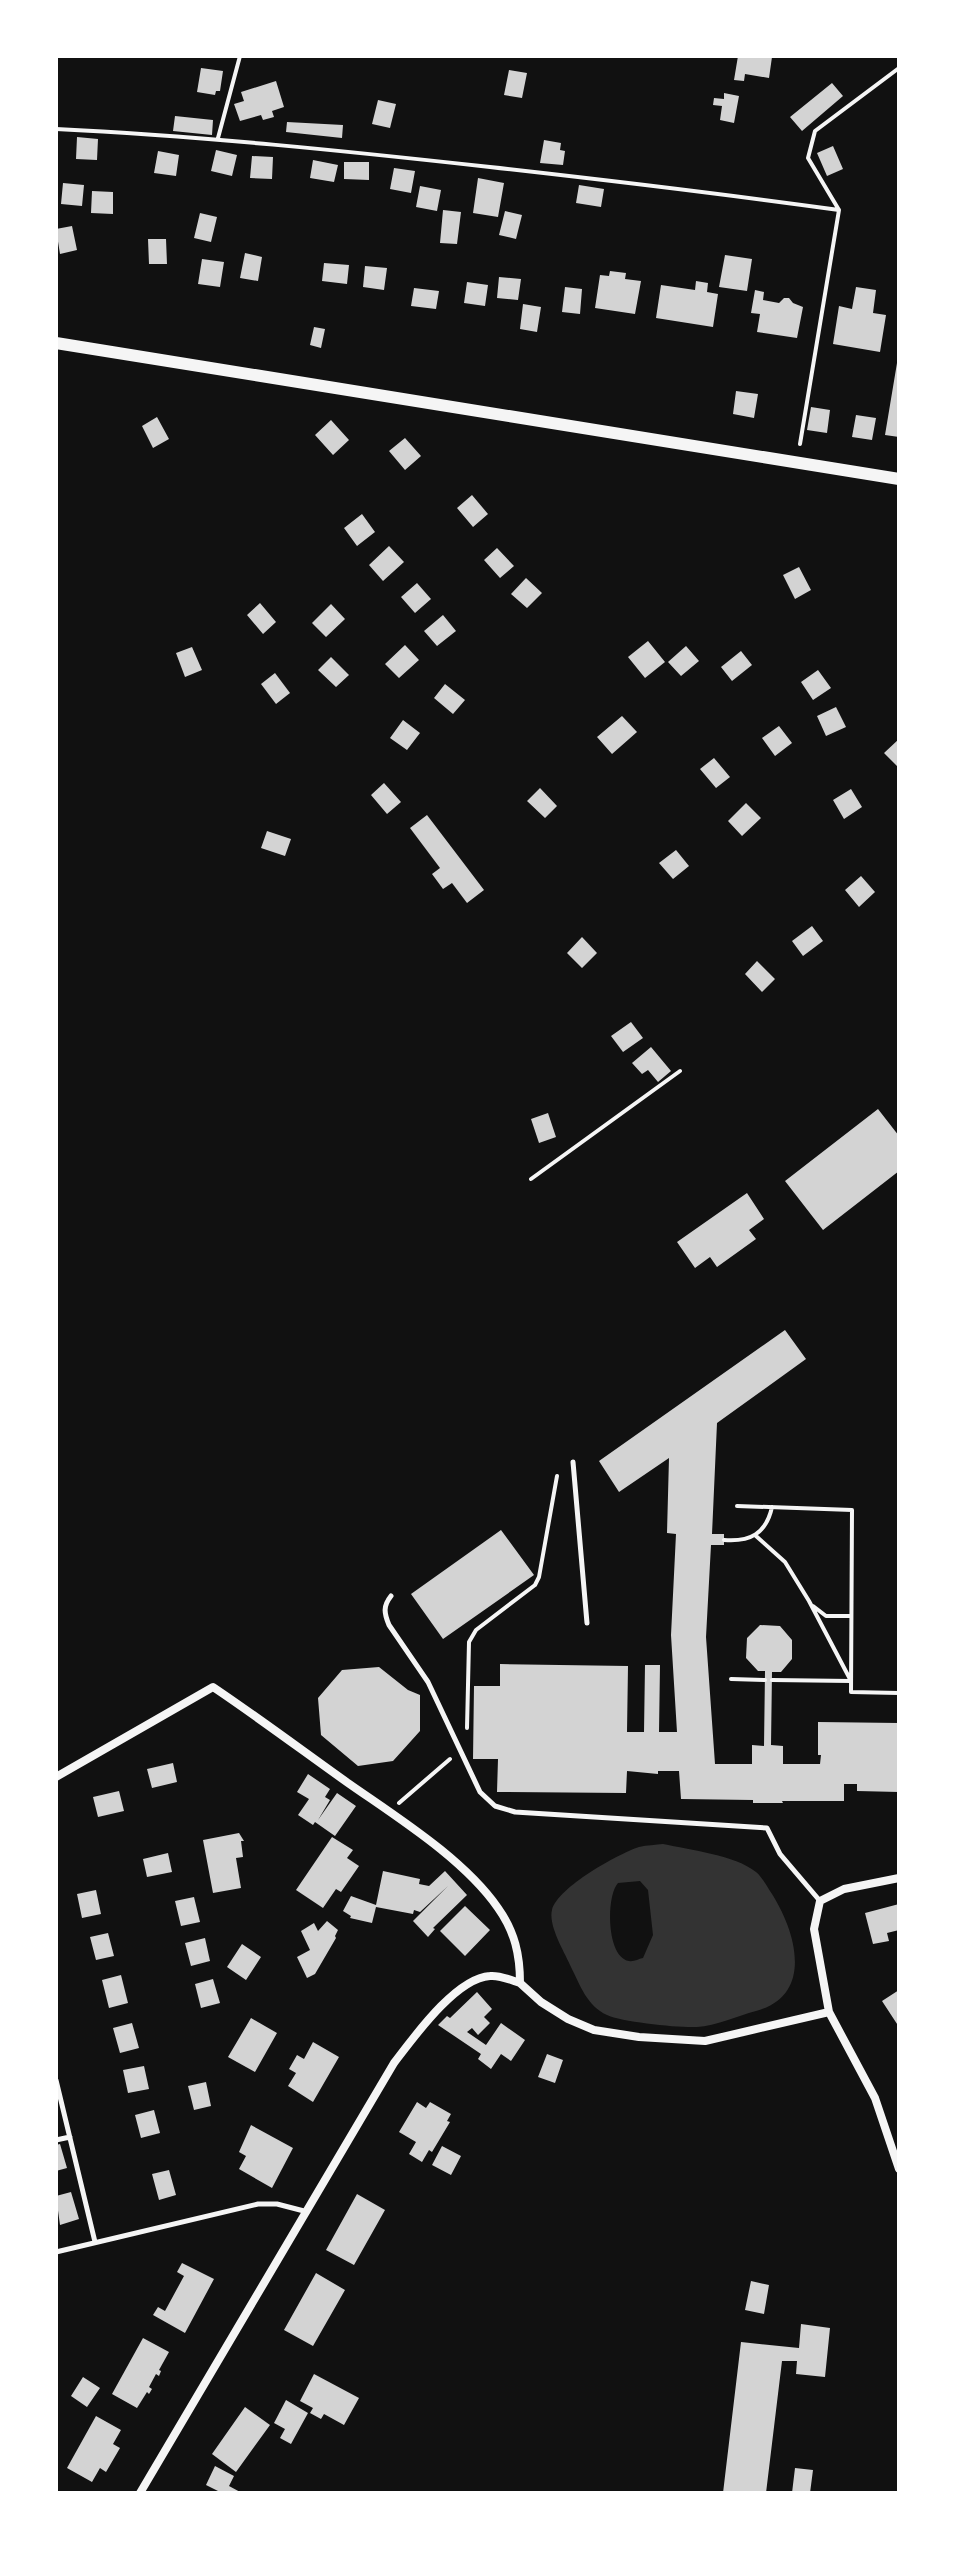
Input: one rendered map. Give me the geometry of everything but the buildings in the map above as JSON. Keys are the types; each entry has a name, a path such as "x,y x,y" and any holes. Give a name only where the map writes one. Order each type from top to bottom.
{"street":[{"path":"56,343 899,479"},
{"path":"56,1777 213,1687 390,1812 476,1882 498,1908 517,1947 520,1983"},
{"path":"899,1878 844,1889 820,1901 814,1929 829,2012 875,2098 899,2169"},
{"path":"140,2493 394,2063 420,2029 457,1992 476,1978 493,1975 520,1983 541,2002 568,2019 594,2030 639,2037 705,2041 829,2012"}],"lane":[{"path":"573,1462 587,1623"},
{"path":"391,1596 385,1604 389,1625 428,1682 480,1792 495,1806 515,1812 767,1828 780,1854 820,1901"},
{"path":"56,2080 95,2242"},
{"path":"56,2140 70,2137"},
{"path":"56,2252 258,2204 277,2204 304,2211"}],"path":[{"path":"218,138 240,56"},
{"path":"796,462 839,210 808,158 815,131 899,68"},
{"path":"56,129 218,138 683,189 839,210"},
{"path":"531,1179 680,1071"},
{"path":"390,1812 459,1751 467,1734 469,1642 476,1630 535,1585 543,1561 557,1476"},
{"path":"737,1506 852,1510 851,1692 899,1693"},
{"path":"724,1540 747,1540 756,1536 768,1522 772,1507"},
{"path":"756,1536 782,1558 809,1601 851,1681"},
{"path":"809,1601 826,1616 851,1616"},
{"path":"731,1679 765,1680"},
{"path":"772,1680 851,1681"}],"shaded area":[{"path":"663,1844 736,1861 762,1879 787,1924 795,1960 787,1991 775,2003 719,2023 689,2027 614,2018 589,2001 558,1939 552,1924 552,1910 565,1891 604,1864 639,1847","holes":["640,1881 648,1890 653,1935 643,1958 629,1961 621,1957 612,1938 611,1900 618,1883"]}]}
